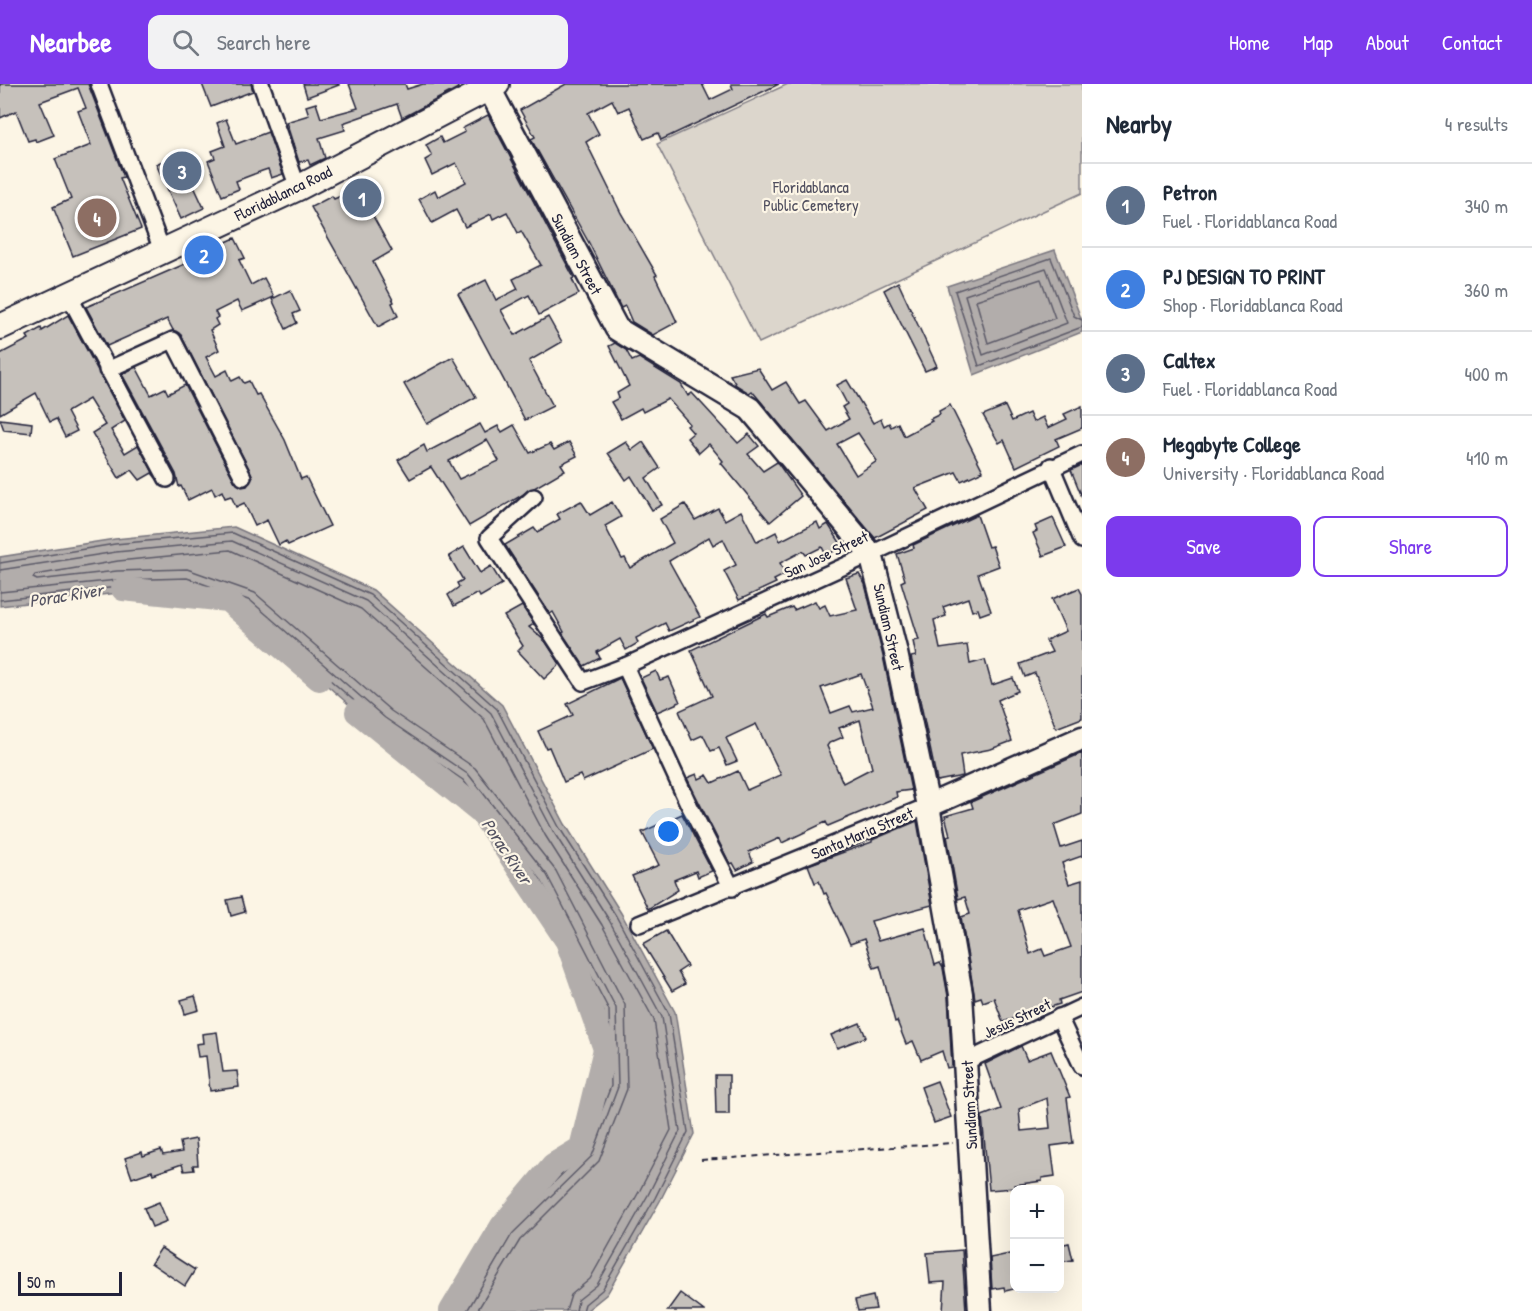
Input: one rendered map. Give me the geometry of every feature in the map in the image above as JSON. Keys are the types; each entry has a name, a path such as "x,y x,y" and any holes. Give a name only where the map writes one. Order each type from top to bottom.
{"main road":[{"name":"Floridablanca Road","path":"0,327 298,188 482,88"}],"street":[{"path":"99,84 162,250"},
{"path":"261,84 298,188"},
{"name":"Sundiam Street","path":"482,88 617,330 750,410 871,554 896,653 928,806 961,994 967,1061 980,1311"},
{"path":"68,294 167,479"},
{"path":"107,370 173,340 243,477"},
{"name":"San Jose Street","path":"534,497 489,538 583,682 625,666 871,554 1051,466 1082,454"},
{"path":"1051,466 1082,540"},
{"path":"625,666 688,802 732,888"},
{"name":"Santa Maria Street","path":"639,924 732,888 928,806 1082,738"},
{"name":"Jesus Street","path":"967,1061 1082,1007"},
{"path":"1059,1017 1082,1066"}],"path":[{"path":"701,1160 971,1142"}],"green space":[{"name":"Floridablanca Public Cemetery","path":"788,84 1082,84 1082,193 759,343 657,144"}],"water":[{"path":"1055,250 1082,321 1082,332 974,375 947,286"},
{"path":"234,527 373,590 502,705 565,824 621,913 675,1012 694,1134 660,1201 607,1294 586,1311 451,1311 502,1226 581,1148 605,1084 604,1012 536,882 459,785 377,729 244,613 187,591 119,593 0,606 0,557 115,539"}],"building":[{"path":"0,84 88,84 124,177 120,178 141,229 73,256 53,207 71,199 55,159 91,145 78,111 86,108 78,88 40,102 54,135 36,142 35,139 28,141 16,111 0,118"},
{"path":"202,84 251,84 253,91 211,107"},
{"path":"303,84 339,84 339,85 307,97"},
{"path":"349,84 405,84 407,89 423,84 457,84 458,88 402,118 397,104 343,123 345,130 319,138 325,158 310,165 308,160 299,162 286,122 309,115 306,106 316,103 321,118 358,108"},
{"path":"566,84 702,84 710,100 733,89 731,84 779,84 661,140 658,133 644,139 629,107 618,112 612,100 588,113 599,134 586,142 621,213 657,275 655,276 677,322 653,335 632,322 625,306 621,308 589,243 531,139 535,137 520,110"},
{"path":"488,115 574,278 572,279 579,294 539,315 529,295 501,310 515,335 548,317 562,342 529,361 553,406 525,420 458,294 486,280 496,300 518,289 513,279 541,265 521,231 518,233 507,212 493,219 491,214 465,227 456,210 432,223 419,199 435,190 438,197 466,182 456,163 432,175 425,160 432,156 426,145 440,137 443,143 465,132 463,128"},
{"path":"226,119 236,144 268,132 283,174 271,178 268,169 262,171 236,181 239,189 222,196 208,161 215,158 212,151 225,146 217,123"},
{"path":"179,154 204,208 181,219 156,164"},
{"path":"368,184 376,204 368,207 392,251 373,262 394,302 392,303 398,316 378,327 311,207 332,196 334,199"},
{"path":"235,238 245,258 239,260 251,285 264,278 274,297 242,311 237,301 215,312 218,325 210,330 219,350 206,357 216,376 227,370 232,381 240,377 244,383 249,381 256,395 259,394 285,440 301,479 306,477 330,526 288,545 286,541 279,545 267,520 255,526 244,503 236,507 231,496 225,498 222,491 215,495 212,488 188,500 181,486 179,487 176,474 122,374 136,367 151,395 165,388 168,394 185,385 235,482 242,487 247,486 253,477 181,335 173,330 167,319 107,346 86,307 194,260 200,254"},
{"path":"898,282 937,366 925,371 884,290"},
{"path":"290,290 300,311 293,314 297,323 286,329 272,299"},
{"path":"68,315 125,421 111,430 125,453 138,445 156,478 152,473 140,480 132,470 119,478 92,433 105,425 89,399 67,412 77,431 65,437 56,419 50,422 36,393 0,414 0,354 29,339 27,336 41,328 42,331"},
{"path":"615,343 626,350 632,361 639,358 681,384 688,396 692,393 738,443 749,434 759,446 748,454 763,471 777,462 801,496 770,522 721,463 723,461 709,444 699,453 687,438 693,433 687,426 690,424 668,399 643,412 641,408 621,419 611,402 619,398 617,393 629,386 609,346"},
{"path":"453,357 476,397 427,424 404,384"},
{"path":"758,368 772,390 786,382 800,404 806,401 828,431 849,419 842,407 847,404 837,385 847,380 873,423 881,419 884,426 889,423 891,427 898,423 904,436 932,421 930,419 950,405 983,471 961,481 956,472 915,488 928,510 875,538 752,391 749,393 736,385 730,375","holes":["858,433 877,461 856,475 837,444"]},
{"path":"1005,406 1012,421 1029,413 1033,422 1043,417 1048,428 1067,419 1064,414 1082,406 1082,428 1056,439 1059,446 1016,467 1004,440 999,443 983,415"},
{"path":"0,419 32,423 31,433 4,430"},
{"path":"480,424 485,433 498,426 502,432 514,425 530,453 550,444 554,450 569,442 577,456 561,464 565,470 469,526 431,467 410,479 398,460 424,445 427,452","holes":["487,440 499,461 459,479 449,461"]},
{"path":"626,442 632,450 643,442 660,468 646,478 662,505 652,510 631,476 626,480 608,453"},
{"path":"1082,465 1082,497 1071,470"},
{"path":"581,501 590,515 612,502 621,517 605,526 622,559 625,558 630,568 673,543 660,519 685,504 695,520 718,508 725,520 741,511 757,542 776,532 780,541 817,522 820,529 828,524 843,547 826,555 822,547 806,555 803,551 780,563 786,574 774,580 776,583 739,600 724,571 736,565 723,539 713,545 709,537 669,561 700,617 669,631 665,623 636,638 638,643 626,650 620,639 597,652 600,658 584,666 562,633 564,632 553,612 550,614 505,545 534,528 537,532 560,519 557,514"},
{"path":"977,515 988,547 992,546 999,566 978,574 991,611 980,615 978,609 972,611 968,598 943,607 946,616 934,620 940,649 967,645 970,664 985,660 992,685 1013,678 1018,691 998,700 1012,741 991,749 960,755 963,776 937,781 911,657 916,656 913,641 919,640 901,582 905,580 897,554 914,548 913,545"},
{"path":"1053,518 1066,547 1043,556 1033,533 1037,531 1035,526"},
{"path":"464,547 480,573 491,566 502,584 480,597 478,593 454,606 448,595 459,587 457,583 463,580 449,556"},
{"path":"859,574 865,584 883,656 911,790 896,792 897,797 828,826 826,822 782,843 780,838 749,852 753,862 737,870 733,863 730,864 687,778 697,774 699,779 707,775 712,783 738,771 747,790 781,775 756,724 726,738 737,761 727,765 719,748 711,751 703,735 692,740 679,711 712,696 691,650 766,614 768,617 815,601 819,608 825,605 830,616 857,610 846,578","holes":["861,674 873,707 853,712 850,706 831,713 821,688","860,720 872,768 843,783 827,746 843,737 839,728"]},
{"path":"1079,588 1082,594 1082,718 1056,728 1035,673 1025,677 1020,664 1052,652 1046,640 1066,631 1052,599"},
{"path":"522,606 534,624 529,627 546,642 560,664 544,679 518,651 523,646 504,616"},
{"path":"656,671 660,680 669,677 680,702 657,712 641,678"},
{"path":"620,678 653,749 583,781 580,775 564,782 549,747 546,748 538,731 573,715 567,704"},
{"path":"1082,753 1082,814 1054,825 1061,848 1082,841 1082,856 1062,863 1069,884 1082,880 1082,992 1059,1000 1060,1004 1003,1022 994,998 983,1002 981,997 975,999 961,917 970,914 965,897 958,899 947,836 950,835 945,816 973,808 971,802","holes":["1053,898 1071,947 1045,956 1042,949 1030,954 1018,910"]},
{"path":"682,814 712,871 698,877 696,871 674,880 678,890 648,909 632,876 659,865 642,832"},
{"path":"917,821 932,905 871,921 878,941 925,928 935,965 940,963 943,968 948,996 952,1067 947,1068 942,1051 921,1060 913,1041 906,1044 897,1021 895,1022 880,966 874,968 864,939 850,944 826,893 824,894 819,881 815,883 808,865 872,842 872,840"},
{"path":"241,897 245,912 231,916 227,900"},
{"path":"666,931 687,966 678,972 685,984 672,991 643,944"},
{"path":"195,996 199,1010 185,1014 181,1000"},
{"path":"860,1023 866,1037 837,1048 831,1035"},
{"path":"217,1032 223,1072 237,1071 239,1087 210,1091 206,1056 198,1057 196,1044 203,1043 202,1034"},
{"path":"1021,1046 1027,1060 1051,1051 1070,1097 1067,1098 1073,1143 1051,1146 1055,1176 1042,1178 1042,1181 1010,1185 1010,1188 989,1190 982,1116 1001,1109 985,1064","holes":["1047,1098 1050,1128 1021,1131 1019,1109"]},
{"path":"715,1075 729,1075 729,1114 716,1114"},
{"path":"937,1081 951,1117 934,1123 921,1087"},
{"path":"196,1139 198,1165 193,1165 194,1170 184,1171 182,1164 153,1174 152,1171 132,1178 125,1158 142,1152 143,1156 161,1150 163,1155 182,1152 180,1142"},
{"path":"159,1202 167,1221 152,1227 144,1208"},
{"path":"1069,1243 1073,1260 1064,1261 1064,1244"},
{"path":"161,1248 195,1270 185,1286 151,1263"},
{"path":"962,1250 966,1311 943,1311 945,1282 930,1283 927,1253"},
{"path":"1010,1254 1010,1290 1005,1291 1004,1287 992,1289 990,1258"},
{"path":"680,1293 704,1311 667,1311"},
{"path":"873,1296 876,1309 858,1311 855,1300"}],"waterway":[{"name":"Porac River","path":"123,589 227,600 319,679"},
{"name":"Porac River","path":"357,712 481,812 567,941 605,1049 581,1148 553,1165 502,1226 451,1311"}],"place":[{"name":"Caltex","path":"182,171"},
{"name":"Petron","path":"362,198"},
{"name":"Megabyte College","path":"97,218"},
{"name":"PJ DESIGN TO PRINT","path":"204,255"}]}
